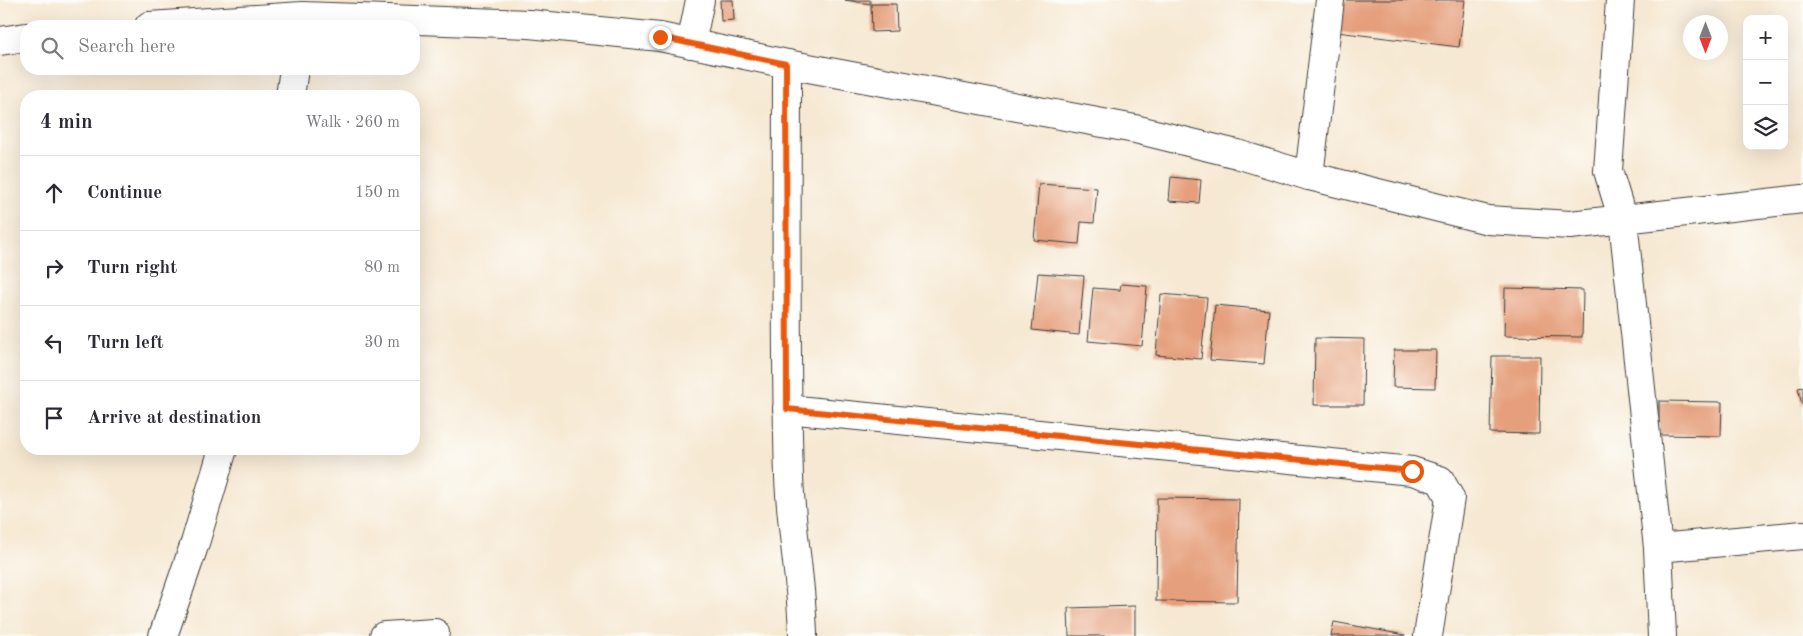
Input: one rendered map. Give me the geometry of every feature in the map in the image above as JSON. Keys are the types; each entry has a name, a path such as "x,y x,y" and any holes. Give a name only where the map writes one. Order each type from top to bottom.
{"street":[{"path":"691,44 700,0"},
{"path":"1310,176 1330,0"},
{"path":"1620,0 1608,171 1623,220 1658,548 1662,636"},
{"path":"420,23 529,24 660,37 786,64 1135,129 1236,154 1310,176 1488,220 1570,225 1803,199"},
{"path":"0,41 20,38"},
{"path":"786,64 787,409 791,518 803,613 803,636"},
{"path":"291,90 293,75"},
{"path":"787,409 1412,471 1440,480 1450,498 1428,636"},
{"path":"163,636 195,543 221,455"},
{"path":"1658,548 1803,535"},
{"path":"384,636 435,633"}],"building":[{"path":"720,0 733,0 734,20 721,21"},
{"path":"845,0 870,0 870,4"},
{"path":"1341,0 1465,0 1459,47 1337,32"},
{"path":"871,4 896,4 897,31 872,32"},
{"path":"1171,177 1201,180 1199,203 1169,201"},
{"path":"1039,184 1097,188 1094,223 1081,222 1079,244 1034,240"},
{"path":"1038,273 1084,276 1079,335 1032,330"},
{"path":"1121,284 1147,286 1142,346 1088,341 1093,288 1120,290"},
{"path":"1505,288 1583,290 1582,337 1504,336"},
{"path":"1161,294 1207,298 1201,359 1156,355"},
{"path":"1215,305 1269,310 1264,364 1210,360"},
{"path":"1315,338 1364,339 1363,405 1314,405"},
{"path":"1394,350 1436,350 1435,388 1393,387"},
{"path":"1492,356 1540,356 1539,434 1490,433"},
{"path":"1803,387 1803,405 1802,405 1798,388"},
{"path":"1659,401 1722,402 1721,436 1659,435"},
{"path":"1157,498 1239,499 1237,602 1156,601"},
{"path":"1135,606 1135,636 1069,636 1068,608"},
{"path":"1334,622 1405,635 1405,636 1331,636"}],"route":[{"path":"660,37 786,64 787,409 1412,471"}]}
